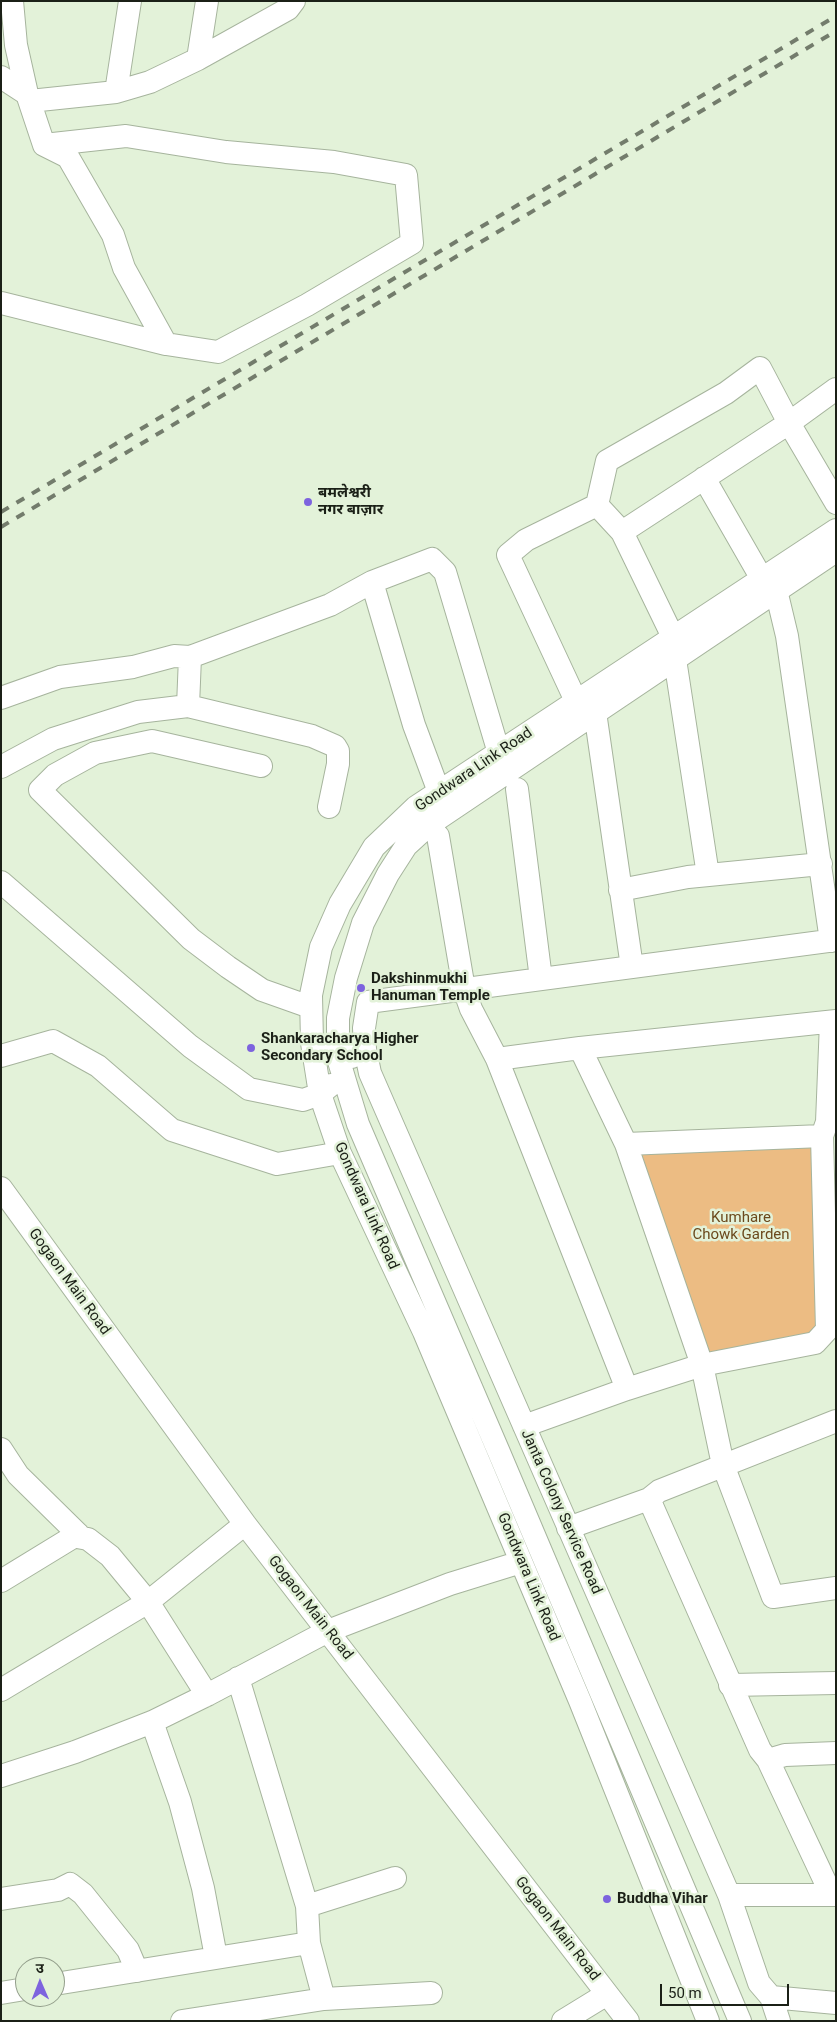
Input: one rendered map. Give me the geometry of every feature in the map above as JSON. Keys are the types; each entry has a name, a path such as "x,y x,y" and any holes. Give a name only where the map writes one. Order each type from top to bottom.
{"street":[{"path":"12,1 16,45 28,97 44,145 68,157 113,235 124,268 166,344"},
{"path":"116,92 130,1"},
{"path":"198,59 207,1"},
{"path":"1,77 28,97 116,92 150,82 198,59 288,9 294,1"},
{"path":"1,303 166,344 218,352 307,305 412,243 406,175 334,162 226,152 126,136 44,145"},
{"path":"597,505 607,461 726,393 760,368 789,423 836,503"},
{"path":"622,532 789,423 836,389"},
{"path":"464,989 834,941 787,636 769,585 704,478"},
{"path":"597,505 622,532 671,633 708,875"},
{"path":"597,505 526,540 508,555 586,706 620,890 632,967"},
{"path":"1,882 190,1046 249,1089 303,1100 320,1094 338,1078 338,1018 346,978 363,923 388,874 406,846 430,824 586,706 769,585 836,530"},
{"path":"769,585 836,551"},
{"path":"1,698 60,677 133,667 174,656 190,657 330,605 372,582 432,559 445,572 498,753"},
{"path":"372,582 414,725 439,792"},
{"path":"188,706 190,657"},
{"path":"1,767 62,736 138,712 188,706 312,736 335,746 338,752 338,764 329,807"},
{"name":"Gondwara Link Road","path":"586,706 498,753 416,807 374,847 340,904 321,947 310,1007 313,1050 320,1094 340,1153 424,1332 580,1701 708,2021"},
{"path":"261,766 152,741 95,753 55,776 40,790 191,939 262,990 310,1007"},
{"path":"517,789 541,979"},
{"path":"438,836 464,989 471,1009 498,1059 627,1389"},
{"path":"620,890 708,875 821,864"},
{"name":"Janta Colony Service Road","path":"464,989 368,1002 364,1028 365,1049 370,1073 730,1895 758,1983 771,1997 779,2021"},
{"path":"498,1059 580,1048 834,1021 827,1122 822,1136 827,1330 815,1343 702,1365 627,1389 524,1426"},
{"path":"1,1056 53,1041 98,1066 172,1130 277,1164 340,1153"},
{"path":"580,1048 626,1144 702,1365 723,1465 773,1597 836,1588"},
{"path":"313,1050 339,1058 365,1049"},
{"name":"Gondwara Link Road","path":"339,1058 358,1124 740,2021"},
{"path":"626,1144 822,1136"},
{"name":"Gogaon Main Road","path":"1,1188 245,1524 628,2021"},
{"path":"568,1528 649,1499 659,1491 836,1421"},
{"path":"1,1449 10,1480 78,1534 77,1537 88,1539 110,1556 148,1602 207,1695"},
{"path":"649,1499 760,1750 768,1760 834,1895 730,1895"},
{"path":"1,1690 148,1602 245,1524"},
{"path":"1,1581 78,1534"},
{"path":"1,1776 75,1752 152,1722 328,1631 450,1584 521,1562"},
{"path":"238,1678 307,1906 309,1943 324,1999"},
{"path":"730,1685 836,1683"},
{"path":"152,1722 180,1802 203,1888 216,1957"},
{"path":"768,1760 785,1755 836,1753"},
{"path":"307,1906 395,1878"},
{"path":"1,1900 58,1890 70,1884 83,1894 128,1950 137,1971"},
{"path":"65,1982 309,1943"},
{"path":"1,1993 15,1991"},
{"path":"182,2021 324,1999 431,1993"},
{"path":"563,2021 607,1994"},
{"path":"771,1997 836,2003"}],"green space":[{"name":"Kumhare Chowk Garden","path":"822,1136 827,1330 702,1365 626,1144"}],"railway":[{"path":"1,512 836,16"},
{"path":"1,527 836,31"}],"place":[{"name":"बमलेश्वरी नगर बाज़ार","path":"308,502"},
{"name":"Dakshinmukhi Hanuman Temple","path":"361,988"},
{"name":"Shankaracharya Higher Secondary School","path":"251,1048"},
{"name":"Buddha Vihar","path":"607,1899"}]}
